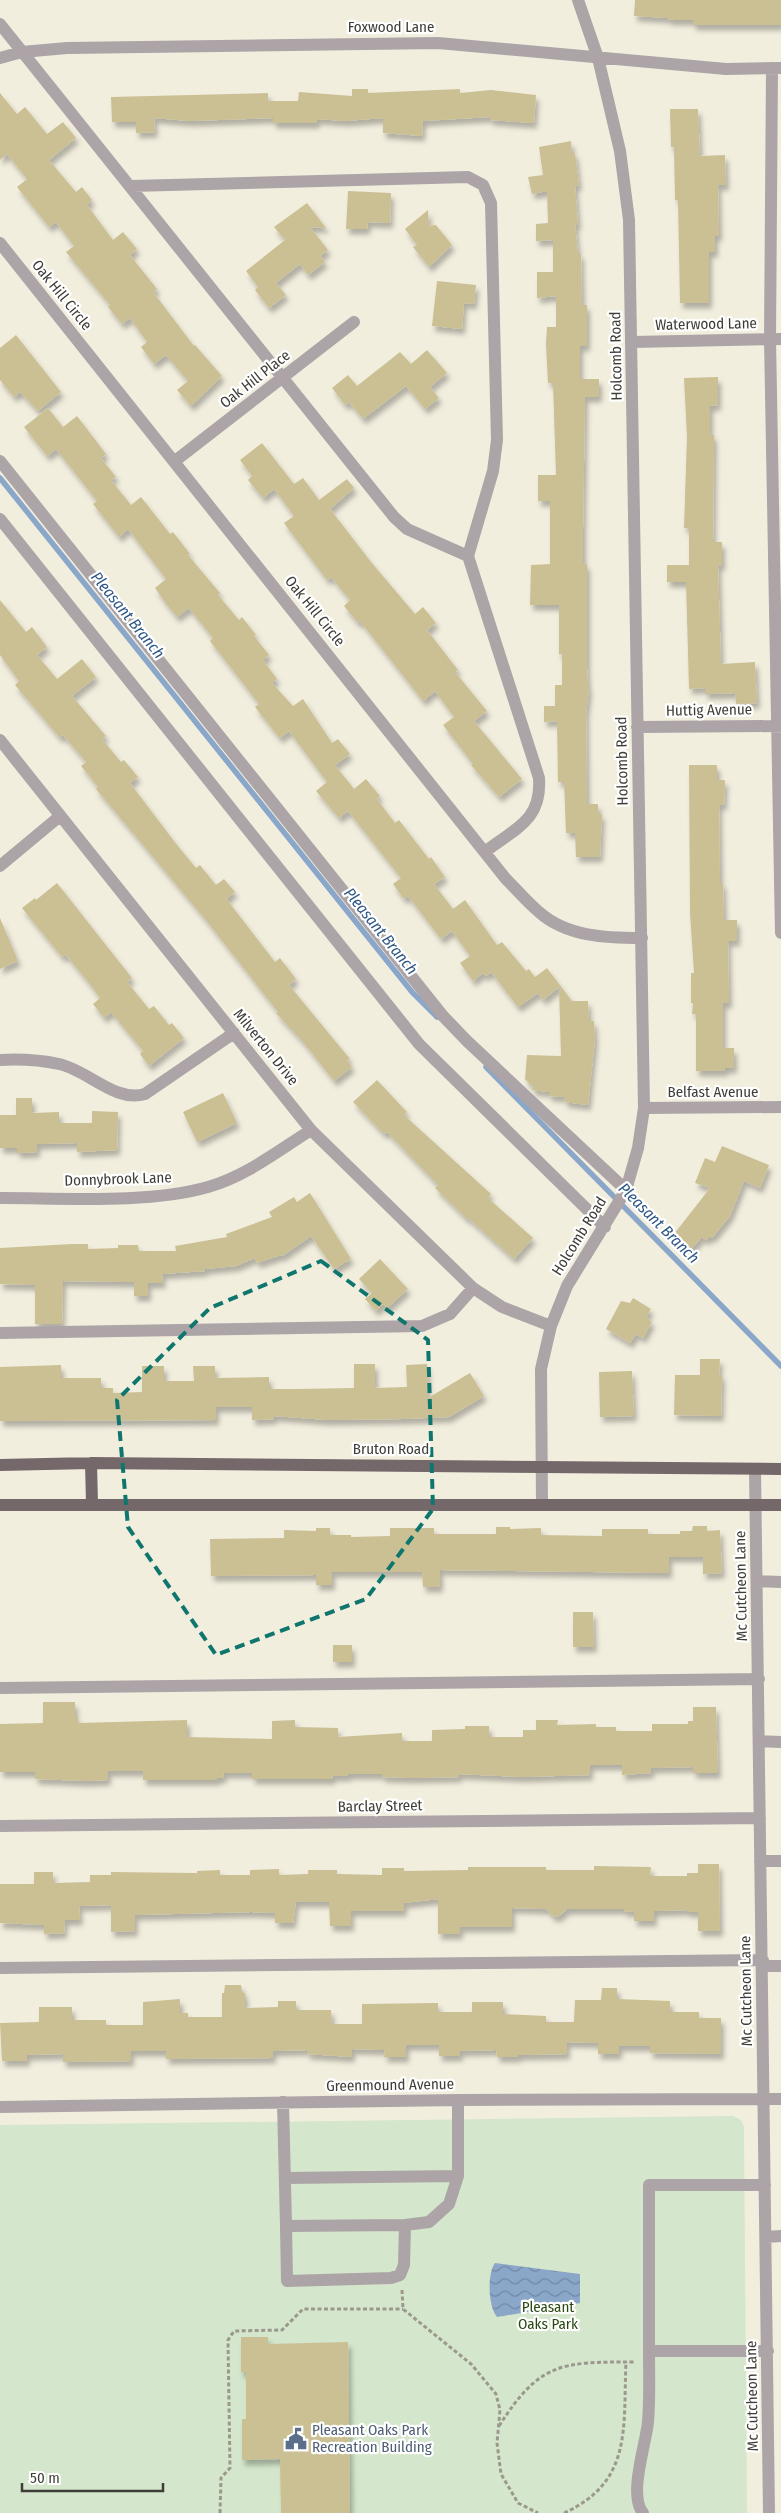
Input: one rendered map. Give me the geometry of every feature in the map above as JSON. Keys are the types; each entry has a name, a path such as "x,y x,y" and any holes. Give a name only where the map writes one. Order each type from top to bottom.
{"main road":[{"path":"91,1464 92,1504"},
{"name":"Bruton Road","path":"0,1465 781,1468"},
{"path":"0,1505 781,1505"}],"street":[{"name":"Holcomb Road","path":"542,1505 541,1369 551,1326 567,1286 626,1190 638,1148 644,1108 629,220 620,151 598,58 578,0"},
{"path":"0,24 394,517 407,529 468,556"},
{"name":"Foxwood Lane","path":"0,58 22,52 67,48 438,43 505,47 598,58 726,69 776,68"},
{"path":"776,68 776,339 781,933"},
{"path":"131,186 468,177 483,184 491,203 497,440 493,471 468,556 539,778 540,796 537,808 528,818 486,851"},
{"name":"Oak Hill Circle","path":"0,243 176,461 486,851 506,879 540,913 561,926 610,938 642,938"},
{"name":"Oak Hill Place","path":"176,461 354,322"},
{"name":"Waterwood Lane","path":"632,342 776,339"},
{"path":"0,461 443,1016 467,1041 626,1190"},
{"path":"0,519 419,1044 608,1222"},
{"name":"Huttig Avenue","path":"638,727 780,726"},
{"name":"Milverton Drive","path":"0,740 311,1130 472,1288 502,1307 551,1326"},
{"path":"0,866 60,816"},
{"path":"0,1060 59,1064 80,1071 124,1095 134,1097 145,1094 234,1033"},
{"name":"Belfast Avenue","path":"644,1108 781,1107"},
{"name":"Donnybrook Lane","path":"0,1198 160,1197 209,1187 247,1172 311,1130"},
{"path":"0,1333 422,1326 450,1314 472,1288"},
{"name":"Mc Cutcheon Lane","path":"755,1469 769,2513"},
{"path":"758,1581 781,1582"},
{"path":"0,1688 759,1679"},
{"path":"759,1742 781,1742"},
{"name":"Barclay Street","path":"0,1826 760,1818"},
{"path":"760,1861 781,1861"},
{"path":"0,1968 763,1963 781,1966"},
{"name":"Greenmound Avenue","path":"0,2107 458,2100 781,2099"},
{"path":"286,2226 405,2225 429,2222 449,2204 458,2176 458,2100"},
{"path":"284,2102 287,2281 391,2278 400,2275 404,2266 405,2225"},
{"path":"285,2178 458,2176"},
{"path":"643,2513 640,2509 637,2495 648,2423 649,2186 765,2185"},
{"path":"766,2237 781,2236"},
{"path":"649,2357 768,2351"}],"path":[{"path":"400,2275 403,2309"},
{"path":"220,2513 221,2478 230,2468 228,2340 234,2331 282,2330 303,2308 403,2309 472,2364 496,2394 500,2410 497,2443 501,2474 518,2503 538,2513"},
{"path":"498,2426 520,2395 543,2375 561,2367 594,2362 626,2362 649,2357"},
{"path":"564,2513 591,2499 610,2477 619,2460 623,2438 626,2362"}],"highlighted area":[{"path":"321,1261 428,1340 433,1509 366,1599 216,1655 128,1527 117,1400 210,1308"}],"green space":[{"name":"Pleasant Oaks Park","path":"733,2116 741,2120 744,2127 747,2513 0,2513 0,2125"}],"water":[{"path":"495,2263 580,2274 580,2303 497,2317 490,2298 491,2274"}],"building":[{"path":"635,0 781,0 781,25 693,25 693,20 669,20 668,18 634,16"},
{"path":"352,89 368,89 368,93 460,89 460,93 491,90 536,95 534,123 490,120 490,117 423,121 422,136 383,133 383,118 345,121 317,119 317,123 273,123 273,118 189,121 154,118 155,132 136,133 136,122 112,122 111,97 268,93 268,101 298,101 299,92 352,96"},
{"path":"0,93 17,114 25,107 47,134 63,122 76,138 49,160 76,192 82,187 92,200 87,205 113,240 123,232 137,249 130,255 157,289 153,292 194,346 222,376 191,406 177,390 188,381 166,355 154,364 141,347 147,342 130,318 122,324 108,307 110,305 66,252 74,246 56,222 49,227 17,187 27,179 7,154 0,160"},
{"path":"670,109 698,109 700,156 725,155 726,185 718,185 719,236 715,236 715,252 709,252 709,303 680,303 678,200 675,200 674,147 671,147"},
{"path":"571,141 572,153 575,153 579,185 575,186 578,225 575,225 578,254 581,254 582,305 587,305 587,346 580,346 580,379 599,379 599,397 585,397 583,564 587,564 587,669 589,688 586,714 587,804 598,804 598,814 602,814 600,857 576,857 575,833 566,833 564,782 558,782 557,721 544,722 544,706 555,706 555,685 562,685 562,654 559,654 559,605 530,605 531,565 550,564 550,501 538,501 538,475 556,475 553,383 548,383 546,344 547,327 556,327 556,296 537,298 537,272 553,272 553,240 536,241 536,224 548,223 547,191 532,194 528,177 543,175 539,147"},
{"path":"348,191 391,193 390,223 368,222 367,229 346,229"},
{"path":"307,203 326,228 310,227 328,250 320,256 325,262 308,275 300,264 276,283 286,295 269,308 255,290 258,287 246,271 285,240 274,227"},
{"path":"428,210 429,226 436,225 452,245 429,267 413,247 417,245 405,229"},
{"path":"437,281 476,285 474,304 464,303 462,329 432,326"},
{"path":"16,335 61,392 38,411 20,392 14,397 0,380 0,348"},
{"path":"427,350 447,373 430,387 439,398 425,409 406,386 363,419 349,402 345,405 332,388 348,375 357,386 400,352 411,364"},
{"path":"718,377 718,405 710,406 710,435 714,435 713,542 722,542 722,566 718,565 721,664 755,662 757,703 736,704 735,693 705,694 705,688 689,689 686,582 667,582 667,565 689,565 689,528 684,528 687,436 684,378"},
{"path":"48,408 63,427 77,416 106,454 101,458 116,477 111,480 131,505 141,497 170,534 173,532 190,554 188,555 220,593 218,595 239,620 242,617 269,655 263,660 277,679 272,683 293,706 303,699 332,743 338,739 350,754 335,765 354,789 366,779 380,796 377,799 395,823 399,820 429,859 431,857 445,877 434,884 453,909 465,900 497,945 502,942 526,971 529,969 535,977 547,968 572,1001 588,1001 589,1021 594,1021 595,1039 588,1105 564,1102 565,1097 549,1096 549,1092 532,1090 533,1087 525,1079 527,1055 561,1056 559,987 543,1000 538,993 518,1007 491,972 486,976 483,973 473,981 460,963 470,956 452,931 441,939 408,896 404,899 393,884 401,878 348,811 339,818 316,791 327,782 289,731 280,738 278,736 255,707 259,704 210,641 213,638 189,608 177,617 167,605 155,588 166,579 128,529 119,537 93,504 97,501 56,449 47,456 24,427"},
{"path":"262,443 294,484 303,478 319,500 347,479 354,488 330,509 415,614 423,607 436,623 427,630 458,670 455,672 487,711 474,721 522,779 499,797 471,765 473,764 443,725 454,717 435,691 423,701 360,621 358,623 344,606 350,600 331,577 327,580 284,523 294,516 274,489 263,498 248,480 252,476 240,460"},
{"path":"0,600 26,632 32,627 47,647 37,655 57,679 82,659 96,677 72,696 106,736 102,739 121,762 124,760 138,777 130,783 177,845 196,868 200,865 216,885 224,879 235,892 227,898 228,901 275,962 280,958 296,979 289,985 350,1059 347,1060 352,1067 334,1081 303,1042 276,1013 278,1012 205,919 96,789 98,787 81,766 86,762 63,735 60,738 15,685 19,681 0,655"},
{"path":"689,765 717,765 717,780 725,780 724,805 719,805 720,883 723,883 724,920 737,920 737,941 728,941 729,1003 723,1003 723,1048 734,1048 734,1068 725,1068 725,1071 696,1071 696,1014 692,1014 693,1003 691,1003 691,973 694,973 690,913"},
{"path":"57,883 132,978 127,982 149,1009 154,1006 169,1025 172,1023 184,1038 149,1066 140,1054 143,1051 111,1012 104,1018 93,1004 100,998 89,983 66,955 62,957 22,908 35,898 36,900"},
{"path":"0,918 18,961 0,969"},
{"path":"377,1080 407,1112 404,1115 491,1194 488,1198 533,1238 514,1259 467,1219 435,1188 438,1185 387,1132 384,1134 353,1102"},
{"path":"223,1093 237,1123 197,1142 183,1112"},
{"path":"16,1098 32,1098 32,1113 59,1112 59,1123 92,1123 92,1111 118,1112 117,1150 77,1152 77,1143 37,1144 37,1152 17,1153 17,1148 0,1148 0,1115 16,1115"},
{"path":"722,1146 769,1165 760,1188 744,1181 730,1216 712,1238 710,1236 706,1240 702,1237 691,1249 674,1234 710,1188 695,1183 705,1158 715,1162"},
{"path":"310,1193 351,1259 334,1269 311,1236 282,1256 257,1263 255,1258 236,1266 205,1269 205,1271 162,1274 163,1283 148,1283 148,1296 134,1296 134,1282 63,1281 62,1324 35,1324 35,1285 0,1284 0,1248 88,1244 88,1249 118,1248 118,1245 138,1245 139,1251 176,1251 175,1246 227,1237 226,1234 272,1217 269,1212 294,1197 297,1202"},
{"path":"380,1259 408,1289 387,1308 383,1304 376,1311 365,1299 372,1293 359,1279"},
{"path":"633,1298 651,1309 646,1317 652,1322 643,1338 636,1334 630,1343 606,1329 621,1301 630,1303"},
{"path":"700,1359 720,1359 719,1375 722,1375 721,1416 674,1415 675,1375 700,1375"},
{"path":"354,1364 375,1364 375,1388 407,1387 406,1365 427,1364 428,1398 470,1373 484,1396 449,1417 328,1420 274,1416 274,1419 252,1420 252,1407 216,1407 216,1420 0,1421 0,1367 61,1365 61,1378 101,1378 101,1388 113,1388 113,1393 142,1392 142,1366 164,1366 164,1381 194,1381 193,1366 215,1366 215,1378 269,1377 269,1389 354,1388"},
{"path":"632,1371 634,1416 600,1417 599,1372"},
{"path":"693,1526 707,1526 707,1531 720,1530 722,1573 703,1574 703,1557 669,1557 669,1573 440,1570 440,1587 423,1587 422,1572 332,1572 332,1585 316,1585 316,1575 211,1576 210,1539 284,1538 284,1530 316,1531 316,1528 330,1528 330,1535 351,1535 351,1537 390,1536 390,1528 434,1528 434,1534 496,1534 496,1527 510,1527 510,1529 541,1528 541,1535 602,1536 602,1529 648,1529 648,1534 680,1534 680,1531 692,1531"},
{"path":"573,1612 593,1612 594,1647 573,1647"},
{"path":"333,1645 352,1645 352,1662 333,1662"},
{"path":"43,1702 75,1702 75,1717 78,1717 78,1723 187,1720 187,1737 272,1739 272,1721 295,1720 295,1727 338,1728 338,1737 402,1733 402,1741 432,1741 432,1730 465,1729 465,1726 489,1726 489,1737 523,1737 523,1730 536,1730 536,1720 558,1720 557,1725 596,1724 596,1727 616,1727 616,1731 652,1731 652,1724 688,1724 688,1721 693,1721 693,1707 716,1707 718,1773 693,1773 693,1767 651,1768 651,1773 622,1775 622,1765 590,1765 590,1775 522,1777 459,1774 459,1777 411,1778 382,1777 382,1774 348,1774 348,1776 332,1776 333,1779 252,1779 252,1773 223,1773 224,1778 217,1778 217,1780 143,1780 143,1771 108,1771 108,1780 87,1781 35,1779 35,1772 0,1772 0,1724 43,1723"},
{"path":"698,1864 719,1864 720,1931 698,1931 698,1912 687,1912 687,1910 654,1911 654,1921 634,1921 634,1911 624,1912 624,1909 567,1909 559,1916 554,1917 546,1909 512,1908 512,1927 460,1927 460,1934 438,1934 438,1899 404,1903 404,1911 351,1911 351,1926 330,1926 329,1902 296,1902 293,1923 275,1923 275,1913 135,1915 135,1931 111,1932 111,1905 79,1906 80,1920 65,1920 64,1933 44,1934 44,1925 0,1923 0,1884 34,1884 34,1872 53,1872 53,1883 90,1882 90,1875 111,1875 111,1872 197,1873 197,1871 220,1870 220,1875 250,1875 250,1870 279,1869 279,1875 308,1874 308,1870 337,1870 337,1874 382,1875 382,1868 404,1868 404,1871 468,1870 468,1867 546,1867 546,1870 594,1870 594,1866 651,1867 650,1876 687,1876 687,1873 698,1873"},
{"path":"225,1985 241,1985 242,1992 245,1993 245,2008 278,2007 278,2001 296,2001 296,2010 331,2010 332,2024 362,2024 362,2004 438,2003 438,2012 472,2012 472,2002 503,2002 503,2014 546,2016 546,2022 574,2022 575,2000 601,2000 602,1988 617,1988 617,1999 670,2001 670,2012 699,2012 699,2018 721,2018 721,2054 650,2053 650,2046 619,2046 619,2054 598,2054 598,2043 567,2042 567,2054 518,2055 518,2057 497,2057 496,2050 460,2051 460,2056 439,2056 439,2045 406,2045 406,2057 384,2057 385,2050 352,2049 352,2057 307,2054 307,2050 273,2051 273,2058 166,2059 166,2051 131,2051 131,2061 63,2062 63,2054 27,2055 27,2061 2,2061 0,2023 39,2022 39,2007 72,2007 72,2020 106,2020 106,2025 143,2025 143,2002 180,1999 180,2013 188,2013 188,2017 222,2017 222,1993 224,1993"},
{"name":"Pleasant Oaks Park Recreation Building","path":"241,2337 268,2337 268,2344 348,2342 350,2513 281,2513 280,2459 242,2460 242,2419 246,2419 246,2372 241,2372"}],"waterway":[{"name":"Pleasant Branch","path":"0,478 412,992 437,1017"},
{"name":"Pleasant Branch","path":"486,1067 781,1366"}],"place":[{"name":"Pleasant Oaks Park Recreation Building","path":"296,2439"}]}
